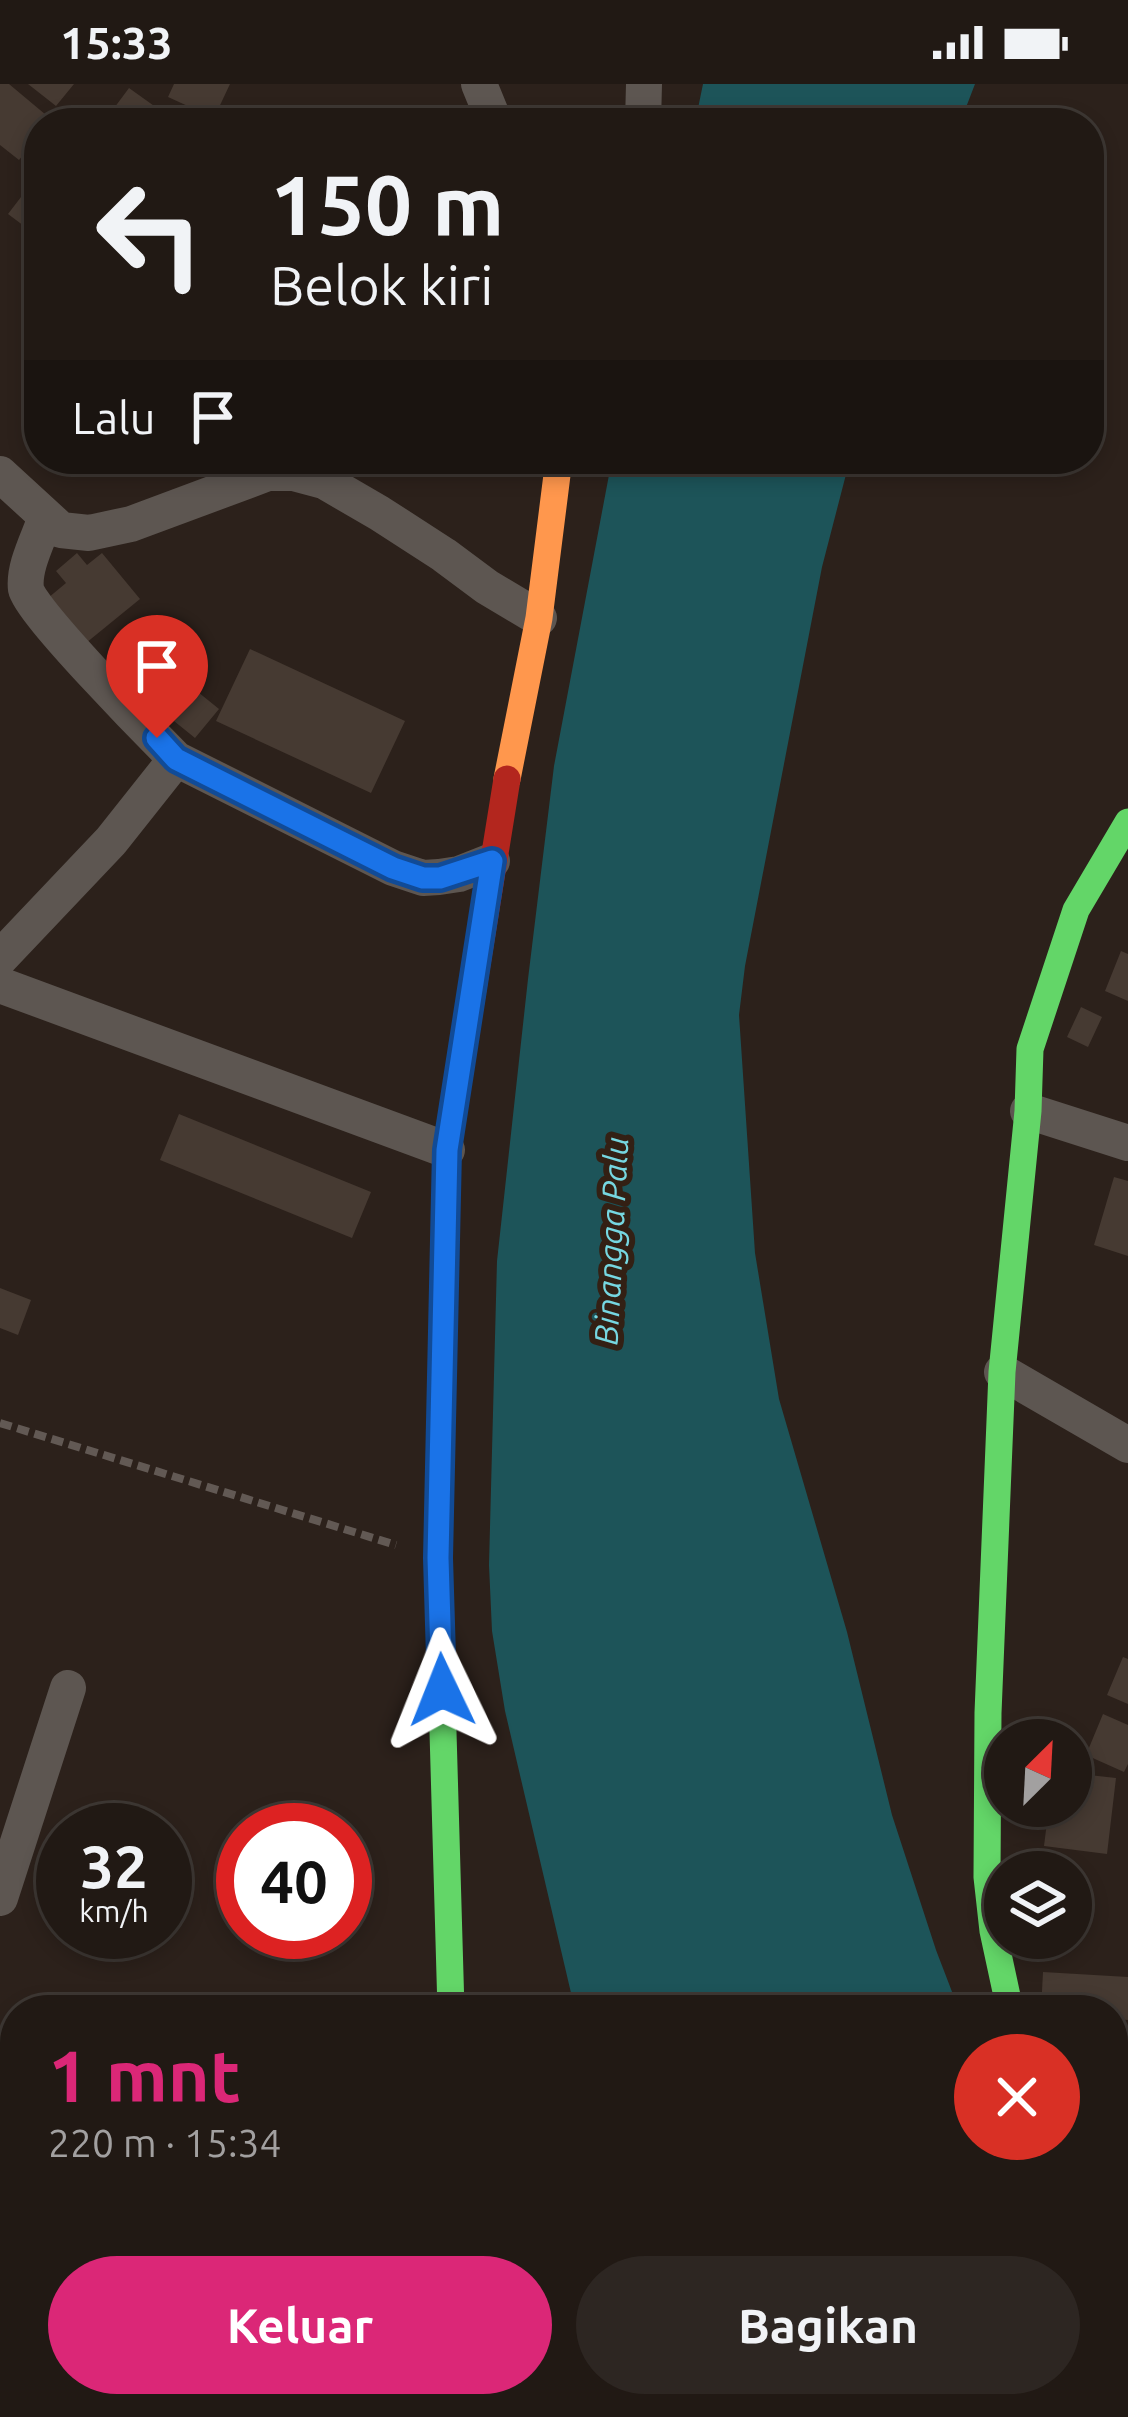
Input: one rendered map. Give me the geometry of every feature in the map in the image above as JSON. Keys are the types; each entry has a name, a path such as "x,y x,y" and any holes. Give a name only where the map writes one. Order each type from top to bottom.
{"street":[{"path":"0,474 61,530 89,533 131,524 265,474"},
{"path":"297,474 324,481 361,502 539,618"},
{"path":"451,1995 438,1558 447,1150 492,861 539,618 557,474"},
{"path":"46,517 25,585 28,598 176,759 393,868 423,878 459,874 492,861"},
{"path":"176,759 2,983 447,1150"},
{"path":"1007,1995 987,1877 988,1713 1002,1372 1030,1049 1076,910 1128,822"},
{"path":"1028,1111 1128,1143"},
{"path":"1002,1372 1128,1445"},
{"path":"0,1898 68,1688"}],"path":[{"path":"0,1423 438,1558"}],"water":[{"path":"703,84 975,84 966,108 698,108"},
{"name":"Binangga Palu","path":"609,474 846,474 822,567 739,1015 755,1253 779,1399 847,1632 892,1815 953,1995 571,1995 505,1711 492,1631 489,1565 497,1261 554,766"}],"building":[{"path":"0,84 9,84 38,108 24,108 24,154 19,160 0,145"},
{"path":"28,84 74,84 56,106"},
{"path":"174,84 230,84 219,108 192,108 168,97"},
{"path":"129,88 157,108 114,108"},
{"path":"21,197 24,199 24,226 8,214"},
{"path":"77,553 87,565 102,553 140,599 86,643 48,598 66,583 56,571"},
{"path":"138,635 165,655 151,672 126,651"},
{"path":"250,649 405,721 371,793 216,721"},
{"path":"198,692 219,709 195,738 174,721"},
{"path":"1121,951 1128,954 1128,1001 1105,991"},
{"path":"1081,1007 1102,1017 1088,1047 1067,1037"},
{"path":"179,1114 371,1192 352,1238 160,1160"},
{"path":"1114,1177 1128,1181 1128,1256 1094,1245"},
{"path":"0,1288 31,1300 18,1335 0,1328"},
{"path":"1123,1657 1128,1659 1128,1704 1107,1695"},
{"path":"1103,1714 1128,1725 1124,1772 1092,1758 1092,1741"},
{"path":"1092,1775 1116,1778 1107,1854 1044,1846 1046,1827 1092,1827"},
{"path":"1043,1972 1128,1977 1128,1995 1042,1995"}],"traffic: fast":[{"path":"1007,1995 987,1877 988,1713 1002,1372 1030,1049 1076,910 1128,822"},
{"path":"445,1223 438,1558 451,1995"}],"traffic: slow":[{"path":"507,779 539,618 557,474"}],"traffic: jam":[{"path":"445,1223 447,1150 507,779"}],"route":[{"path":"157,738 176,759 393,868 440,878 492,861 447,1150 438,1558 442,1690"}]}
